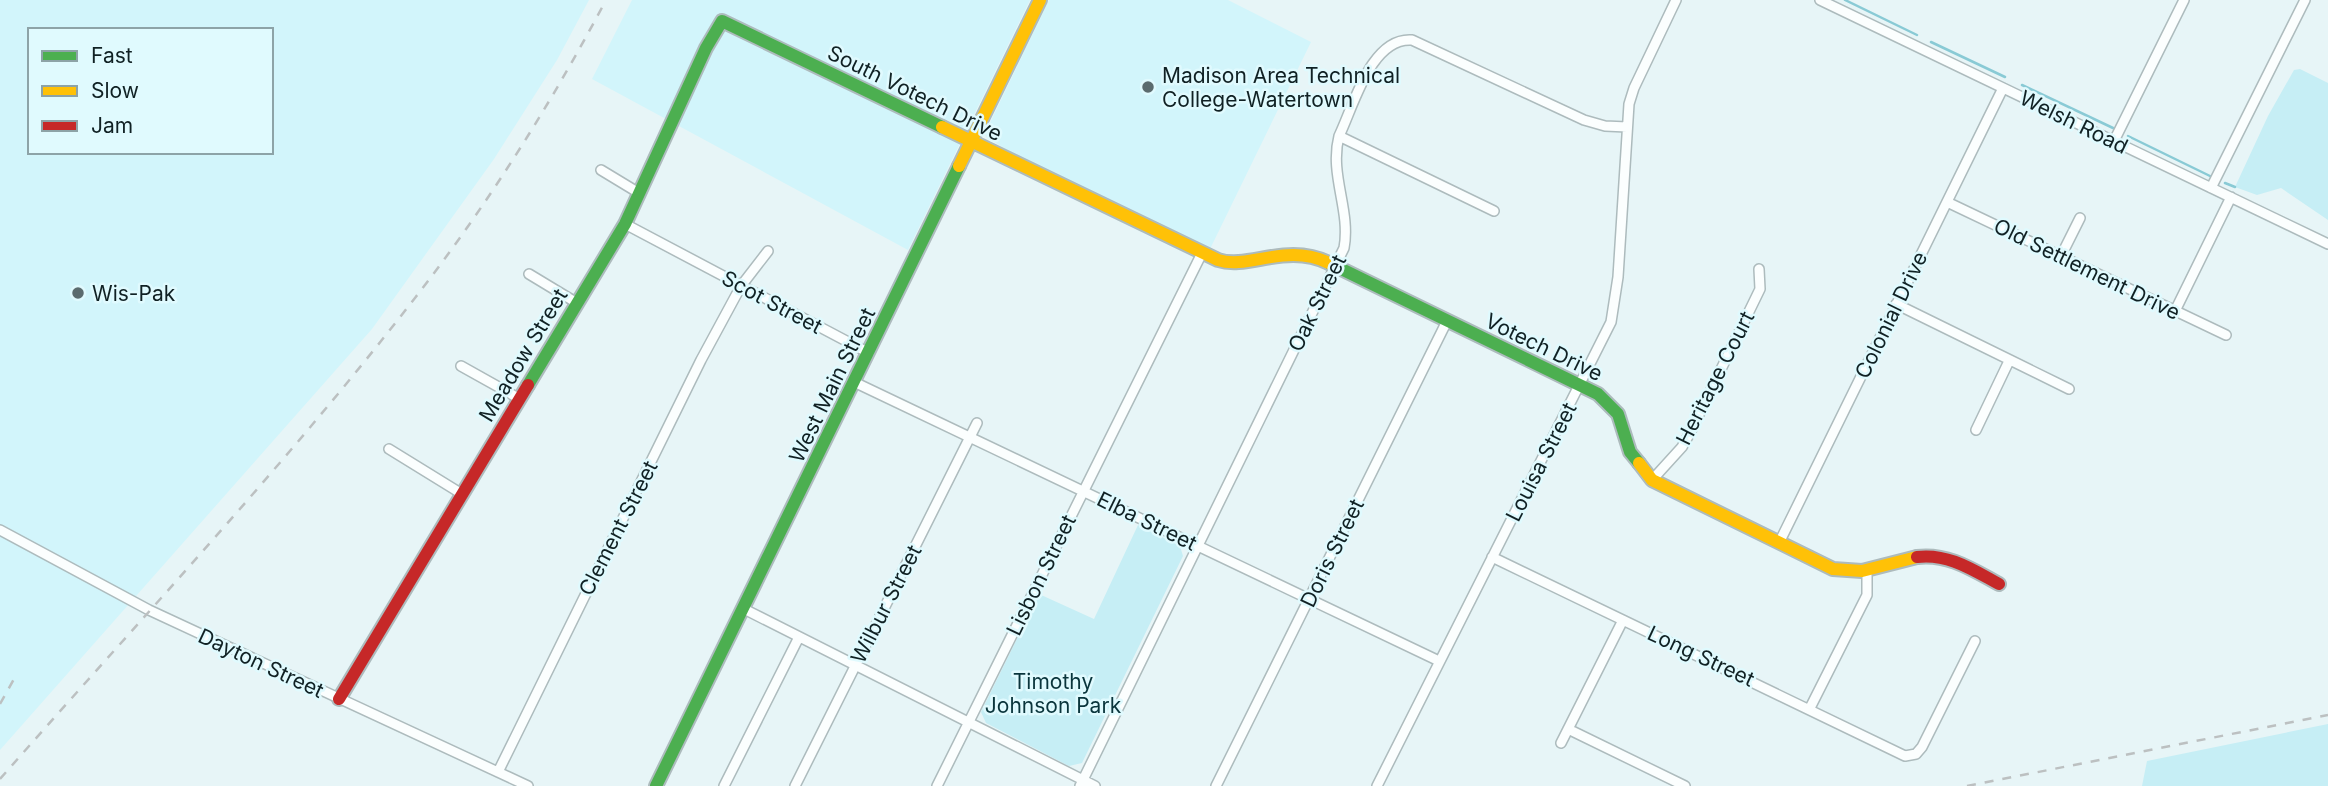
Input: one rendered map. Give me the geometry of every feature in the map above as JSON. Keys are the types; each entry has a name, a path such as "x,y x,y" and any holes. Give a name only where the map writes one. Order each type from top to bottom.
{"street":[{"name":"West Main Street","path":"656,786 1041,0"},
{"name":"Louisa Street","path":"1377,786 1604,339 1616,302 1627,127 1634,88 1676,0"},
{"name":"Welsh Road","path":"1820,0 2328,244"},
{"path":"2114,141 2184,0"},
{"path":"2211,188 2305,0"},
{"name":"South Votech Drive","path":"722,21 1090,200"},
{"name":"Meadow Street","path":"339,699 625,224 706,48 722,21"},
{"name":"Oak Street","path":"1082,783 1335,267 1346,237 1335,171 1339,136 1380,51 1403,40 1443,52 1584,120 1605,126 1627,127"},
{"name":"Colonial Drive","path":"1779,543 2003,88"},
{"path":"1339,136 1494,211"},
{"path":"601,170 639,193"},
{"path":"2175,311 2231,197"},
{"name":"Votech Drive","path":"1090,200 1227,263 1295,253 1321,259 1581,385 1598,394 1618,414 1630,452 1652,480 1833,569 1856,574 1867,573 1916,557 1937,556 1999,584"},
{"name":"Old Settlement Drive","path":"1947,202 2226,335"},
{"path":"2061,257 2080,218"},
{"name":"Scot Street","path":"625,224 869,353"},
{"name":"Clement Street","path":"498,772 701,360 741,286 768,251"},
{"name":"Lisbon Street","path":"937,786 1202,253"},
{"name":"Heritage Court","path":"1652,480 1682,447 1691,431 1760,289 1759,270"},
{"path":"529,274 577,303"},
{"path":"1896,304 2069,389"},
{"name":"Doris Street","path":"1216,786 1447,321"},
{"path":"1976,430 2009,360"},
{"path":"461,366 520,399"},
{"name":"Elba Street","path":"855,382 1439,661"},
{"name":"Wilbur Street","path":"795,786 977,423"},
{"path":"389,449 462,494"},
{"name":"Dayton Street","path":"0,530 149,610 528,786"},
{"name":"Long Street","path":"1492,556 1909,756 1919,751 1926,740 1975,641"},
{"path":"1810,708 1867,595 1867,573"},
{"path":"744,609 969,722 1082,783 1095,786"},
{"path":"1561,743 1623,620"},
{"path":"724,786 799,637"},
{"path":"1568,729 1685,786"}],"shaded area":[{"path":"0,0 589,0 557,60 494,159 372,329 0,750"},
{"path":"632,0 1030,0 908,250 592,79"},
{"name":"Madison Area Technical College-Watertown","path":"1049,0 1228,0 1311,42 1210,249 1019,157 986,137 985,133"}],"green space":[{"path":"2300,69 2328,83 2328,220 2281,188 2257,195 2235,187 2268,116 2294,70"},
{"name":"Timothy Johnson Park","path":"1138,525 1180,546 1183,556 1082,763 1069,766 986,723 981,712 1039,594 1094,619"},
{"path":"2328,724 2328,786 2142,786 2147,761"}],"waterway":[{"path":"1845,0 1917,35"},
{"path":"1931,42 2005,77"},
{"path":"2022,85 2113,128"},
{"path":"2128,136 2210,176"},
{"path":"2225,183 2235,187"}],"railway":[{"path":"0,779 272,472 428,281 523,144 606,0"},
{"path":"0,704 14,679"},
{"path":"1967,786 2328,715"}],"traffic: fast":[{"path":"528,385 625,224 706,48 722,21 942,127"},
{"path":"656,786 959,166"},
{"path":"1329,263 1598,394 1618,414 1630,452 1639,463"}],"traffic: slow":[{"path":"959,166 1040,0"},
{"path":"942,127 1218,260 1242,262 1298,255 1329,263"},
{"path":"1639,463 1652,480 1833,569 1862,571 1917,557"}],"traffic: jam":[{"path":"339,699 528,385"},
{"path":"1917,557 1950,560 1999,584"}],"place":[{"name":"Madison Area Technical College-Watertown","path":"1148,87"},
{"name":"Wis-Pak","path":"78,293"}]}
